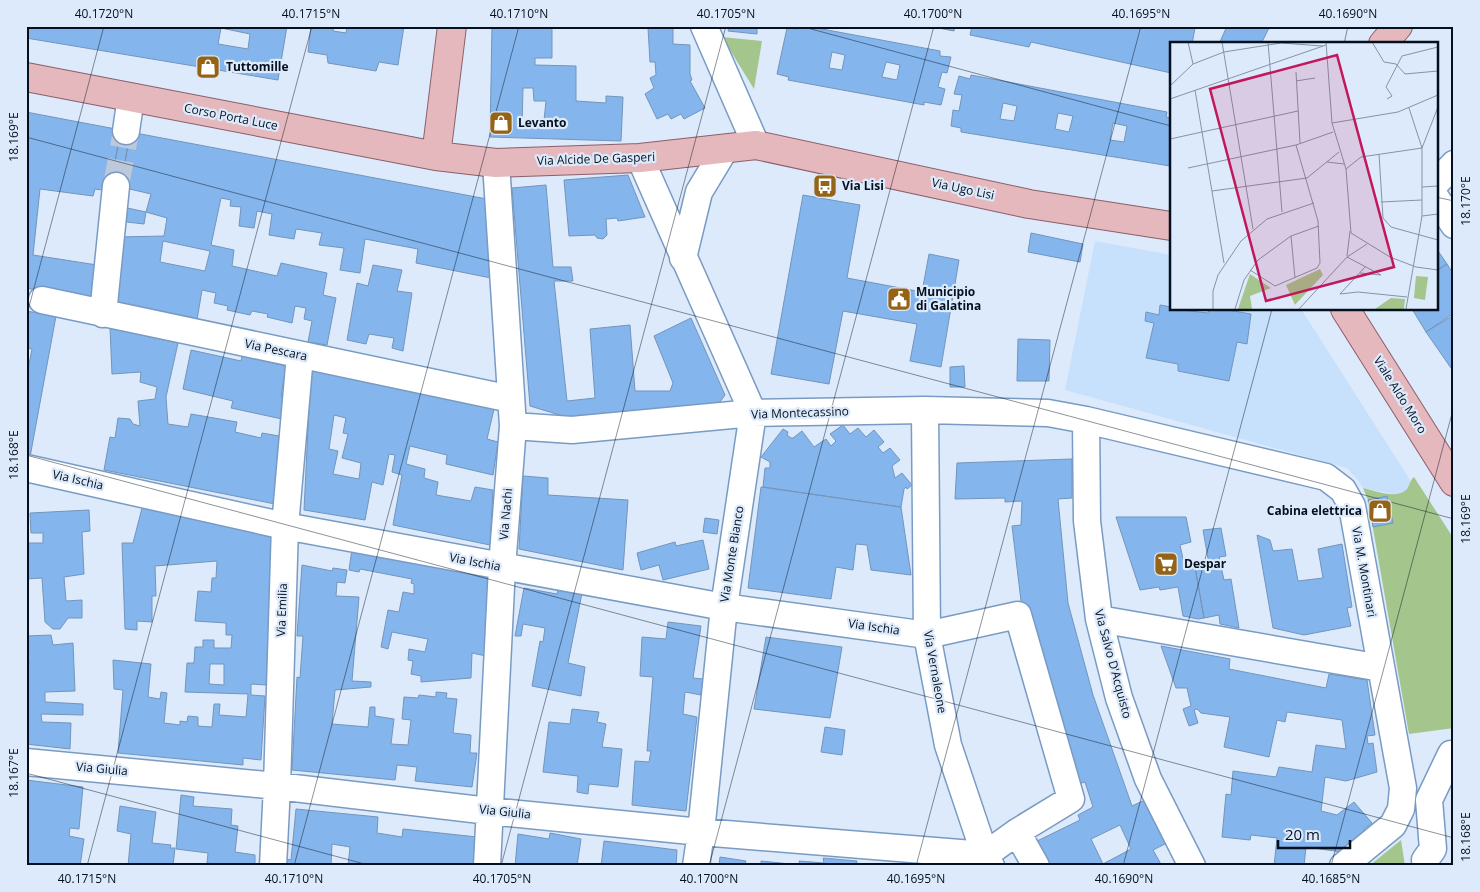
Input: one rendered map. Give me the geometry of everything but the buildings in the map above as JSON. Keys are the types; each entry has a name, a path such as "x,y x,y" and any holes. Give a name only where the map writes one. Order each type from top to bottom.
{"main road":[{"path":"436,156 452,26"},
{"path":"1385,42 1398,26"},
{"name":"Corso Porta Luce","path":"26,77 436,156"},
{"name":"Via Alcide De Gasperi","path":"436,156 496,162 640,158 756,145"},
{"name":"Via Ugo Lisi","path":"756,145 1029,204 1170,226"},
{"name":"Viale Aldo Moro","path":"1346,310 1454,482"}],"street":[{"path":"704,26 756,145"},
{"path":"126,131 131,97"},
{"path":"683,258 699,192 724,149"},
{"path":"640,158 753,413"},
{"name":"Via Nachi","path":"487,866 502,568 513,426 496,162"},
{"path":"1438,181 1454,164"},
{"path":"103,314 116,186"},
{"path":"1438,201 1454,225"},
{"name":"Via Pescara","path":"42,300 511,399"},
{"name":"Via Emilia","path":"273,866 284,526 300,355"},
{"name":"Via Montecassino","path":"513,426 572,430 753,413 925,410 1048,413 1086,420"},
{"name":"Via Vernaleone","path":"925,410 927,635 948,745 988,860"},
{"name":"Via Monte Bianco","path":"696,866 724,607 753,413"},
{"name":"Via Salvo D'Acquisto","path":"1086,420 1087,521 1099,619 1119,698 1148,779 1192,866"},
{"name":"Via M. Montinari","path":"1086,420 1326,477 1343,490 1352,506 1402,788 1401,809"},
{"name":"Via Ischia","path":"26,468 284,526 502,568 724,607 927,635"},
{"path":"927,635 1018,615 1071,799 1017,832 988,860"},
{"path":"1099,619 1381,668"},
{"path":"1425,863 1433,849 1429,800 1451,754 1454,754"},
{"name":"Via Giulia","path":"26,762 277,786 489,811 988,860"},
{"path":"1343,866 1393,825 1401,809 1415,821 1425,863"},
{"path":"1017,832 1036,866"}],"shaded area":[{"path":"1095,241 1170,255 1170,310 1302,310 1410,480 1409,486 1398,495 1363,488 1347,468 1065,390"}],"green space":[{"path":"722,37 762,41 754,89"},
{"path":"1414,477 1454,539 1454,728 1409,734 1368,500 1363,488 1385,494 1402,493"},
{"path":"1401,840 1405,866 1369,866"}],"tunnel":[{"path":"116,186 126,131"}],"place":[{"name":"Tuttomille","path":"208,67"},
{"name":"Levanto","path":"501,123"},
{"name":"Via Lisi","path":"825,186"},
{"name":"Municipio di Galatina","path":"899,299"},
{"name":"Cabina elettrica","path":"1380,511"},
{"name":"Despar","path":"1166,564"}]}
